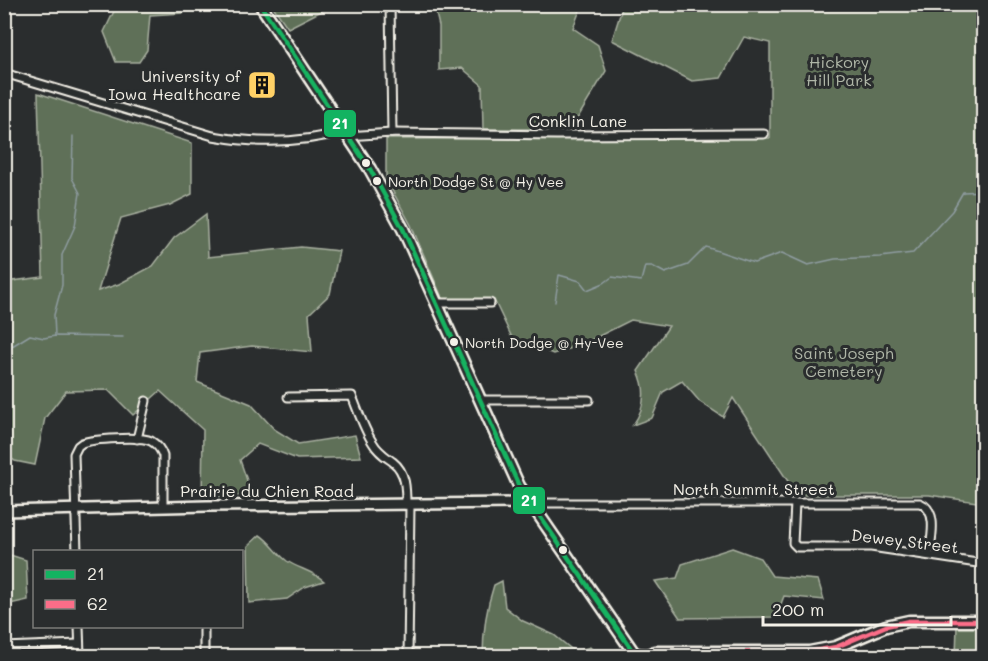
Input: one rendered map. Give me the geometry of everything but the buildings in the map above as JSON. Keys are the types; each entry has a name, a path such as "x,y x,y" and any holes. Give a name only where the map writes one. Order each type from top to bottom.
{"main road":[{"path":"260,4 387,198 519,486 634,656 809,652 836,647 880,628 909,621 984,621"},
{"path":"626,642 654,654"}],"street":[{"path":"390,4 392,133"},
{"name":"Conklin Lane","path":"4,73 213,136 238,139 296,142 346,133 764,134"},
{"path":"437,303 490,303"},
{"path":"288,397 352,396 372,442 383,456 394,463 402,473 406,484 408,505 408,657"},
{"path":"480,400 589,400"},
{"path":"137,439 146,401"},
{"path":"77,550 74,454 78,446 87,441 137,439 153,442 163,456 163,507"},
{"name":"Prairie du Chien Road","path":"4,511 529,503"},
{"name":"North Summit Street","path":"529,503 920,503 927,507 932,516 929,555"},
{"name":"Dewey Street","path":"795,503 793,543 797,547 871,547 984,564"},
{"path":"79,628 80,657"},
{"path":"204,628 204,657"},
{"path":"4,647 79,644"}],"green space":[{"path":"117,5 190,5 183,13 150,15 147,50 139,62 116,62 104,32"},
{"path":"272,5 333,5 288,28"},
{"path":"434,5 582,5 573,28 598,45 606,71 571,129 483,129 482,85 462,68 439,70 439,26"},
{"name":"Saint Joseph Cemetery","path":"623,5 983,5 983,503 929,495 797,495 733,398 723,417 700,402 682,381 663,392 652,418 633,425 640,412 644,392 638,371 669,326 631,320 583,344 553,354 525,342 516,346 494,300 443,300 411,225 386,179 386,139 770,138 770,43 744,37 721,78 692,81 612,40"},
{"path":"38,93 192,143 192,194 170,205 121,218 98,291 119,284 153,266 174,238 206,214 208,257 301,247 339,251 330,294 309,314 312,352 252,346 200,353 197,382 251,404 274,429 298,444 355,435 361,457 297,459 258,444 240,460 252,495 202,497 203,430 160,391 133,415 108,390 66,391 45,418 35,465 15,461 5,455 5,282 43,277"},
{"path":"260,535 287,561 324,581 305,587 287,599 249,603 248,546"},
{"path":"732,548 760,558 772,576 818,580 824,600 784,596 776,617 680,618 655,581 677,578 682,564"},
{"path":"4,553 26,560 28,600 5,605"},
{"path":"502,581 505,607 523,621 554,635 575,652 590,647 598,656 483,656 484,629 489,603 494,585"},
{"path":"983,625 983,656 956,656 957,626"}],"waterway":[{"path":"55,336 54,315 62,285 62,255 75,226 80,193 72,178 73,136"},
{"path":"555,302 559,275 580,281 587,290 612,277 641,281 645,266 652,266 665,273 688,265 706,247 754,263 782,253 808,265 835,259 913,253 952,211 963,192 984,191"},
{"path":"4,351 30,335 44,338 55,336 123,337"}],"transit line":[{"name":"21","path":"260,4 370,169 403,229 519,486 636,656"},
{"name":"62","path":"631,656 655,652 809,652 836,647 886,626 909,621 984,621"}],"place":[{"name":"University of Iowa Healthcare","path":"262,85"},
{"name":"North Dodge St @ Hy Vee","path":"377,181"},
{"name":"North Dodge @ Hy-Vee","path":"454,342"}],"park label":[{"name":"Hickory Hill Park","path":"839,71"}]}
